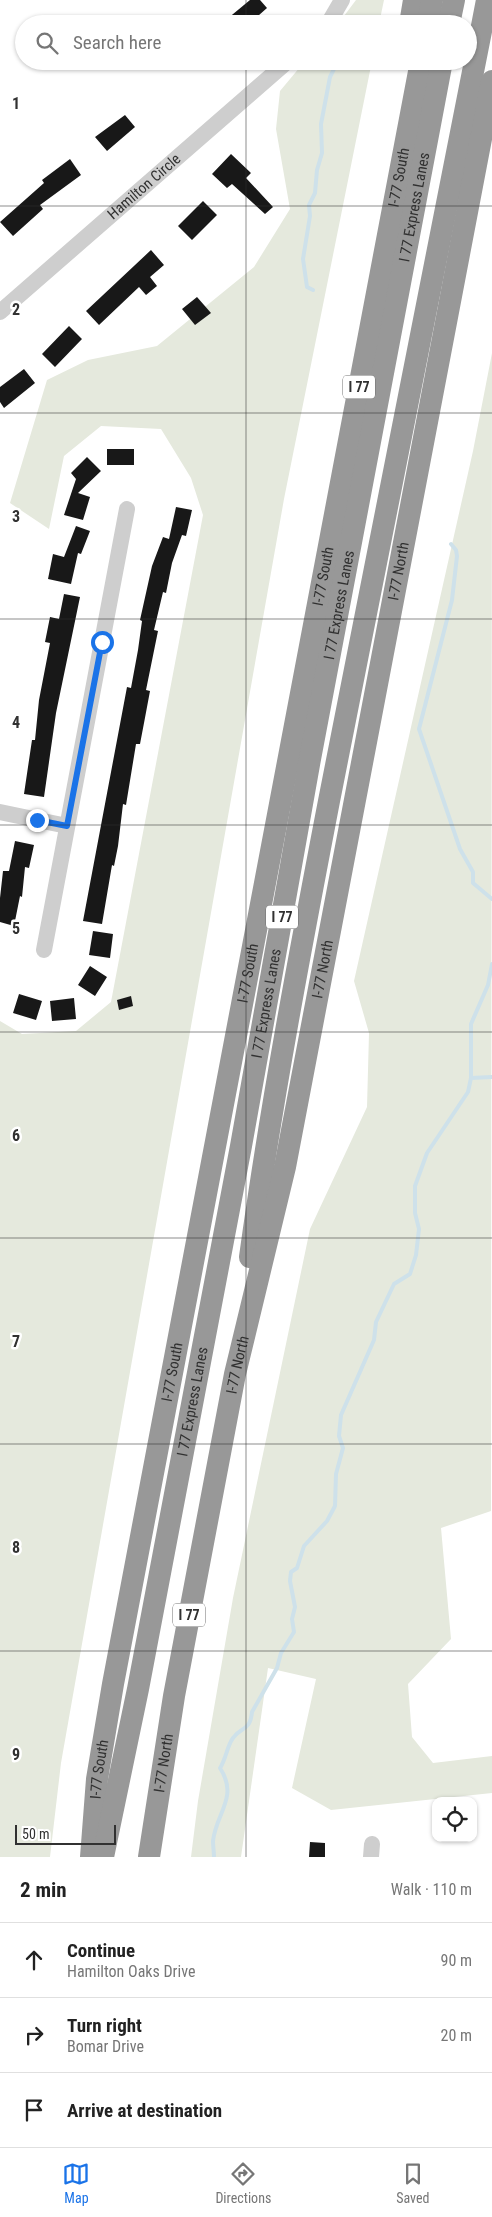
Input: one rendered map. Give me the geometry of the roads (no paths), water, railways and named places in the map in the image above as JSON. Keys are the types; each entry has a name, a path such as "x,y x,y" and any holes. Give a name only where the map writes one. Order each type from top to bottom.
{"highway":[{"path":"412,15 414,0"},
{"path":"430,15 432,0"},
{"path":"451,15 454,0"},
{"name":"I 77 Express Lanes","path":"477,50 487,0"},
{"path":"410,70 415,92"},
{"name":"I-77 South","path":"91,1857 97,1779 113,1684 419,70"},
{"name":"I 77 Express Lanes","path":"103,1857 138,1689 241,1146 310,759 440,70"},
{"name":"I 77 Express Lanes","path":"235,1374 263,1162 312,891 374,562 473,70"},
{"name":"I-77 North","path":"149,1857 172,1706 235,1374 285,1166 492,81"}],"street":[{"path":"333,15 342,0"},
{"name":"Hamilton Circle","path":"0,312 278,70"},
{"path":"44,950 127,509"},
{"path":"0,812 67,826"}],"waterway":[{"path":"313,290 307,287 303,259 310,216 309,205 315,193 317,170 322,153 321,124 330,77 334,70"},
{"path":"451,544 456,550 457,556 452,600 419,729 460,849 473,872 473,883 492,899"},
{"path":"214,1857 213,1841 215,1831 227,1796 225,1778 220,1768 233,1738 249,1723 252,1712 277,1668 281,1653 294,1632 292,1619 295,1607 290,1581 291,1572 297,1568 304,1546 327,1521 335,1506 336,1474 343,1448 339,1436 341,1415 374,1340 376,1322 394,1284 410,1274 416,1255 419,1229 415,1213 415,1186 427,1153 468,1092 471,1078 471,1024 488,985 492,964"},
{"path":"471,1078 492,1077"}]}
